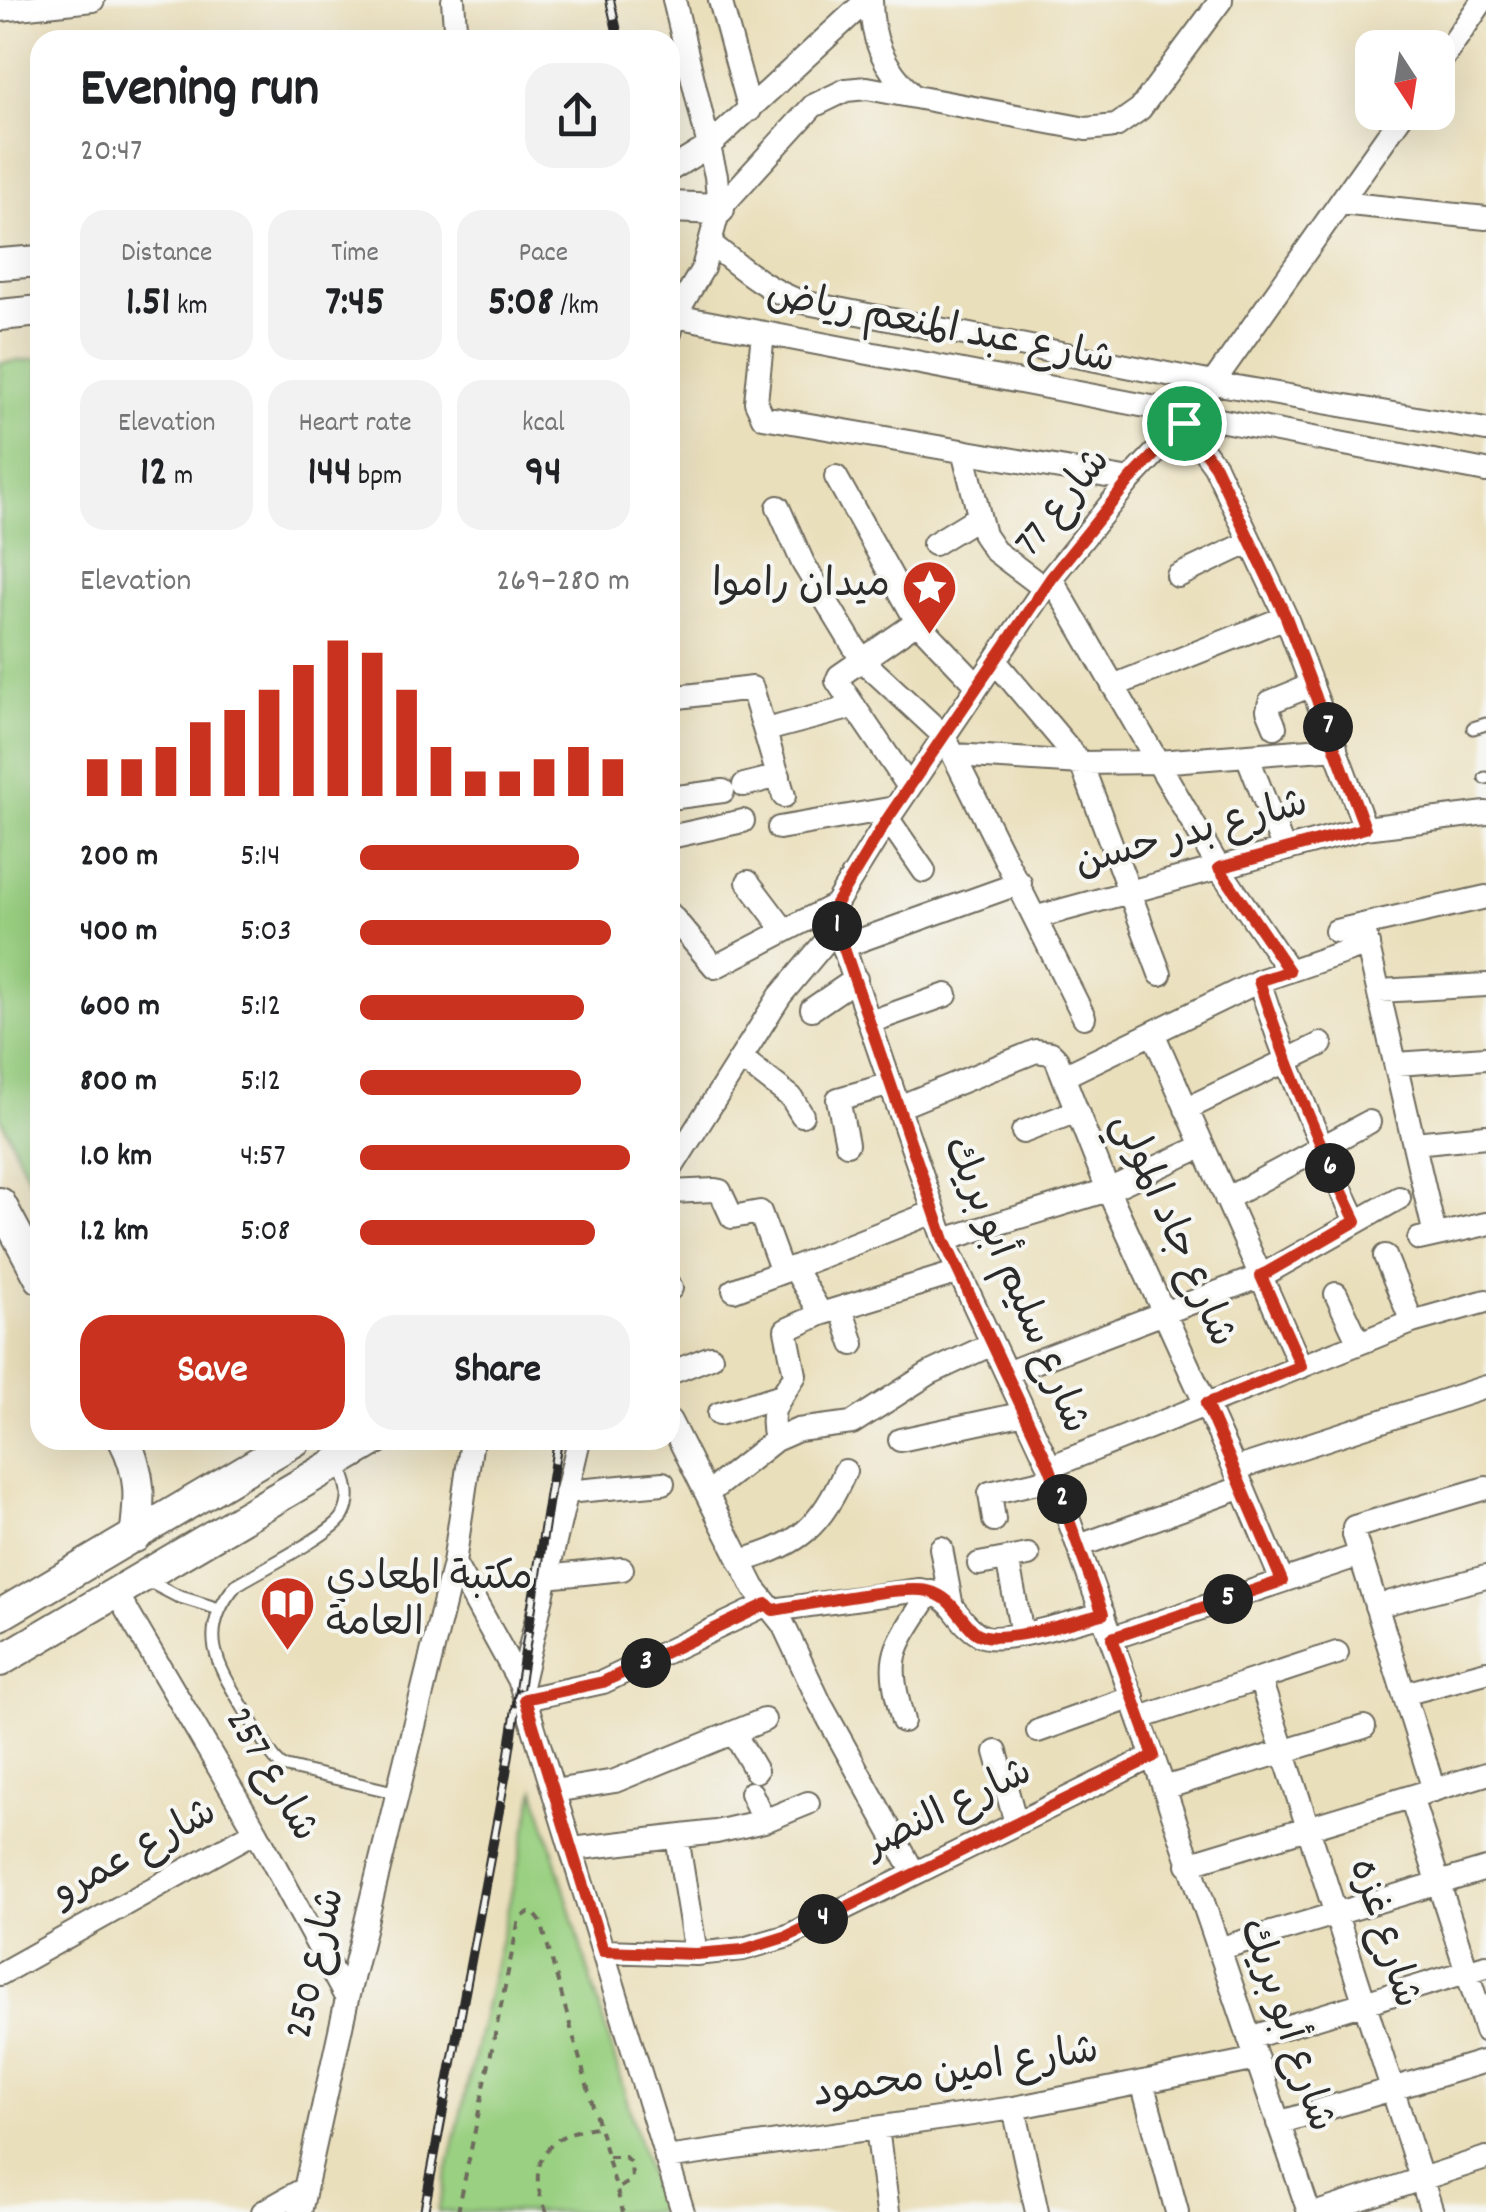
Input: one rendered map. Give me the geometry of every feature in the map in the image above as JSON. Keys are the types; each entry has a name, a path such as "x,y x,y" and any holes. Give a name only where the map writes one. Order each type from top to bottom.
{"street":[{"path":"0,10 89,0"},
{"path":"453,0 455,30"},
{"path":"674,0 716,176 718,209 703,268 680,307"},
{"path":"720,0 750,110"},
{"path":"680,164 708,146 750,110 869,0"},
{"path":"869,0 878,51 892,75 912,95"},
{"path":"680,207 718,209 813,106 846,90 867,88 912,95 1086,129 1116,126 1140,109 1221,0"},
{"path":"1455,40 1483,0"},
{"name":"شارع 77","path":"680,1154 780,996 839,926 891,814 909,787 950,746 978,686 1048,583 1130,480 1186,420 1391,130"},
{"path":"1340,203 1486,218"},
{"name":"شارع عبد المنعم رياض","path":"710,242 759,283 802,302 1213,383 1486,430"},
{"path":"0,264 30,262"},
{"path":"0,314 30,312"},
{"name":"شارع عبد المنعم رياض","path":"680,322 763,333 1186,420 1486,472"},
{"path":"763,333 756,402 763,417 1130,480"},
{"path":"1186,420 1215,466 1286,617 1365,828"},
{"path":"963,451 984,535 995,551 1048,583 1114,686 1219,868 1289,971"},
{"path":"836,477 917,622 978,686"},
{"path":"778,507 802,562 862,660 950,746 1084,1017"},
{"path":"934,544 978,517"},
{"path":"1178,576 1250,542"},
{"path":"1114,686 1286,617"},
{"path":"909,787 836,681 917,622"},
{"path":"994,661 1082,763 1160,974"},
{"path":"1275,727 1268,710 1270,702 1312,685"},
{"path":"680,697 752,688 781,786 680,796"},
{"path":"766,730 853,707"},
{"path":"950,746 1082,763 1158,762 1336,748"},
{"path":"1247,755 1284,850"},
{"path":"779,828 891,814 924,872"},
{"name":"شارع بدر حسن","path":"1036,918 1365,828 1486,814"},
{"path":"680,835 743,821"},
{"path":"748,882 785,932"},
{"path":"680,926 712,964 719,965 785,932 839,926 1020,883"},
{"path":"899,1108 1036,1051 1051,1052 1064,1076 1366,934 1486,897"},
{"name":"شارع سليم أبو بريك","path":"839,926 944,1240 1052,1473 1154,1756 1188,1864"},
{"path":"1336,931 1366,934"},
{"path":"1366,934 1414,1143 1427,1237 1486,1224"},
{"path":"812,1008 856,979"},
{"path":"1259,981 1285,1062 1320,1148 1356,1221"},
{"path":"1378,990 1486,984"},
{"path":"870,1022 946,994"},
{"path":"1152,1033 1301,1366"},
{"path":"1186,1109 1321,1044"},
{"path":"741,1058 791,1097 802,1115"},
{"path":"1396,1064 1486,1058"},
{"name":"شارع جاد المولي","path":"1064,1076 1108,1190 1282,1581"},
{"path":"847,1144 838,1100 891,1084"},
{"path":"1023,1132 1077,1110"},
{"path":"1226,1199 1369,1122"},
{"path":"1414,1143 1486,1136"},
{"path":"944,1240 1108,1190 1203,1146"},
{"path":"680,1192 720,1191 732,1217 760,1212 788,1270 831,1311 853,1344"},
{"path":"1006,1373 1261,1276 1399,1198"},
{"path":"0,1203 30,1259"},
{"path":"734,1290 934,1212"},
{"path":"1385,1256 1412,1322"},
{"path":"775,1440 772,1426 779,1396 796,1376 786,1330 831,1311 959,1272"},
{"path":"1336,1294 1359,1344"},
{"path":"994,1520 990,1493 1052,1473 1206,1404 1412,1322 1486,1301"},
{"path":"707,1494 775,1440 798,1430 852,1423 930,1373 992,1344"},
{"path":"680,1369 710,1358"},
{"path":"1078,1546 1239,1478 1486,1386"},
{"path":"719,1414 779,1396"},
{"path":"900,1440 1025,1413"},
{"path":"680,1441 754,1588 770,1607 914,1873"},
{"path":"129,1450 140,1481 135,1538"},
{"path":"0,1616 280,1450"},
{"path":"0,1662 359,1450"},
{"name":"شارع 250","path":"302,2200 454,1563 471,1450"},
{"path":"523,1692 576,1450"},
{"path":"740,1560 776,1552 807,1532 831,1504 845,1471"},
{"path":"566,1492 663,1483"},
{"path":"1434,1790 1354,1527 1486,1488"},
{"path":"903,1721 891,1666 894,1651 941,1597 940,1548"},
{"path":"1112,1638 1360,1555"},
{"path":"979,1564 1018,1557 1022,1633"},
{"path":"454,1563 523,1692 683,2212"},
{"path":"546,1577 622,1569"},
{"path":"1376,1606 1486,1577"},
{"path":"523,1692 603,1682 770,1607 907,1591 941,1597 975,1632 988,1638 1103,1614"},
{"name":"شارع 257","path":"117,1594 256,1830 348,1999"},
{"path":"1038,1731 1260,1678 1337,1653"},
{"path":"1404,1694 1486,1672"},
{"name":"شارع غزه","path":"1260,1678 1432,2212"},
{"path":"554,1791 615,1781 764,1720"},
{"path":"1164,1788 1364,1727"},
{"path":"734,1732 764,1821"},
{"path":"996,1752 1016,1823"},
{"name":"شارع النصر","path":"603,1951 696,1954 743,1950 788,1936 1154,1756"},
{"path":"1188,1864 1486,1774"},
{"path":"1411,1797 1438,1882 1476,1968 1486,2031"},
{"path":"572,1849 668,1830 716,1832 764,1821 808,1802"},
{"name":"شارع عمرو","path":"0,1974 256,1830"},
{"path":"668,1830 696,1954"},
{"name":"شارع أبو بريك","path":"1188,1864 1308,2212"},
{"path":"1218,1949 1486,1869"},
{"name":"شارع امين محمود","path":"666,2158 1014,2108 1142,2082 1253,2049 1364,2003 1476,1968"},
{"path":"1278,2123 1486,2061"},
{"path":"1142,2082 1178,2212"},
{"path":"1014,2108 1037,2212"},
{"path":"877,2128 888,2212"},
{"path":"1320,2212 1486,2158"},
{"path":"263,2212 302,2200"}],"lane":[{"path":"1472,728 1486,724"},
{"path":"338,1463 349,1494 338,1525 236,1584 219,1609 213,1630 218,1664 276,1761 289,1770 398,1793"},
{"path":"144,1579 177,1596 219,1609"}],"path":[{"path":"458,2212 519,1919 523,1914 534,1913 541,1922 623,2212"},
{"path":"548,2212 539,2196 537,2174 544,2154 558,2138 577,2128 599,2127"},
{"path":"608,2158 616,2155 632,2163 632,2180 617,2189"}],"green space":[{"path":"30,360 30,1181 0,1116 0,363"},
{"path":"535,1790 660,2212 438,2212"}],"railway":[{"path":"610,0 617,30"},
{"path":"424,2212 506,1773 556,1450"}],"place":[{"name":"ميدان راموا","path":"929,636"},
{"name":"مكتبة المعادي العامة","path":"287,1652"}],"route":[{"path":"1184,423 1215,466 1286,617 1365,828 1219,868 1289,971 1259,981 1285,1062 1320,1148 1356,1221 1261,1276 1301,1366 1206,1404 1282,1581 1112,1638 1154,1756 788,1936 743,1950 696,1954 603,1951 525,1699 603,1682 767,1604 773,1610 919,1590 951,1602 975,1632 996,1639 1103,1614 1050,1468 944,1240 837,928 835,905 888,818 1051,578 1130,480 1184,423"}]}
